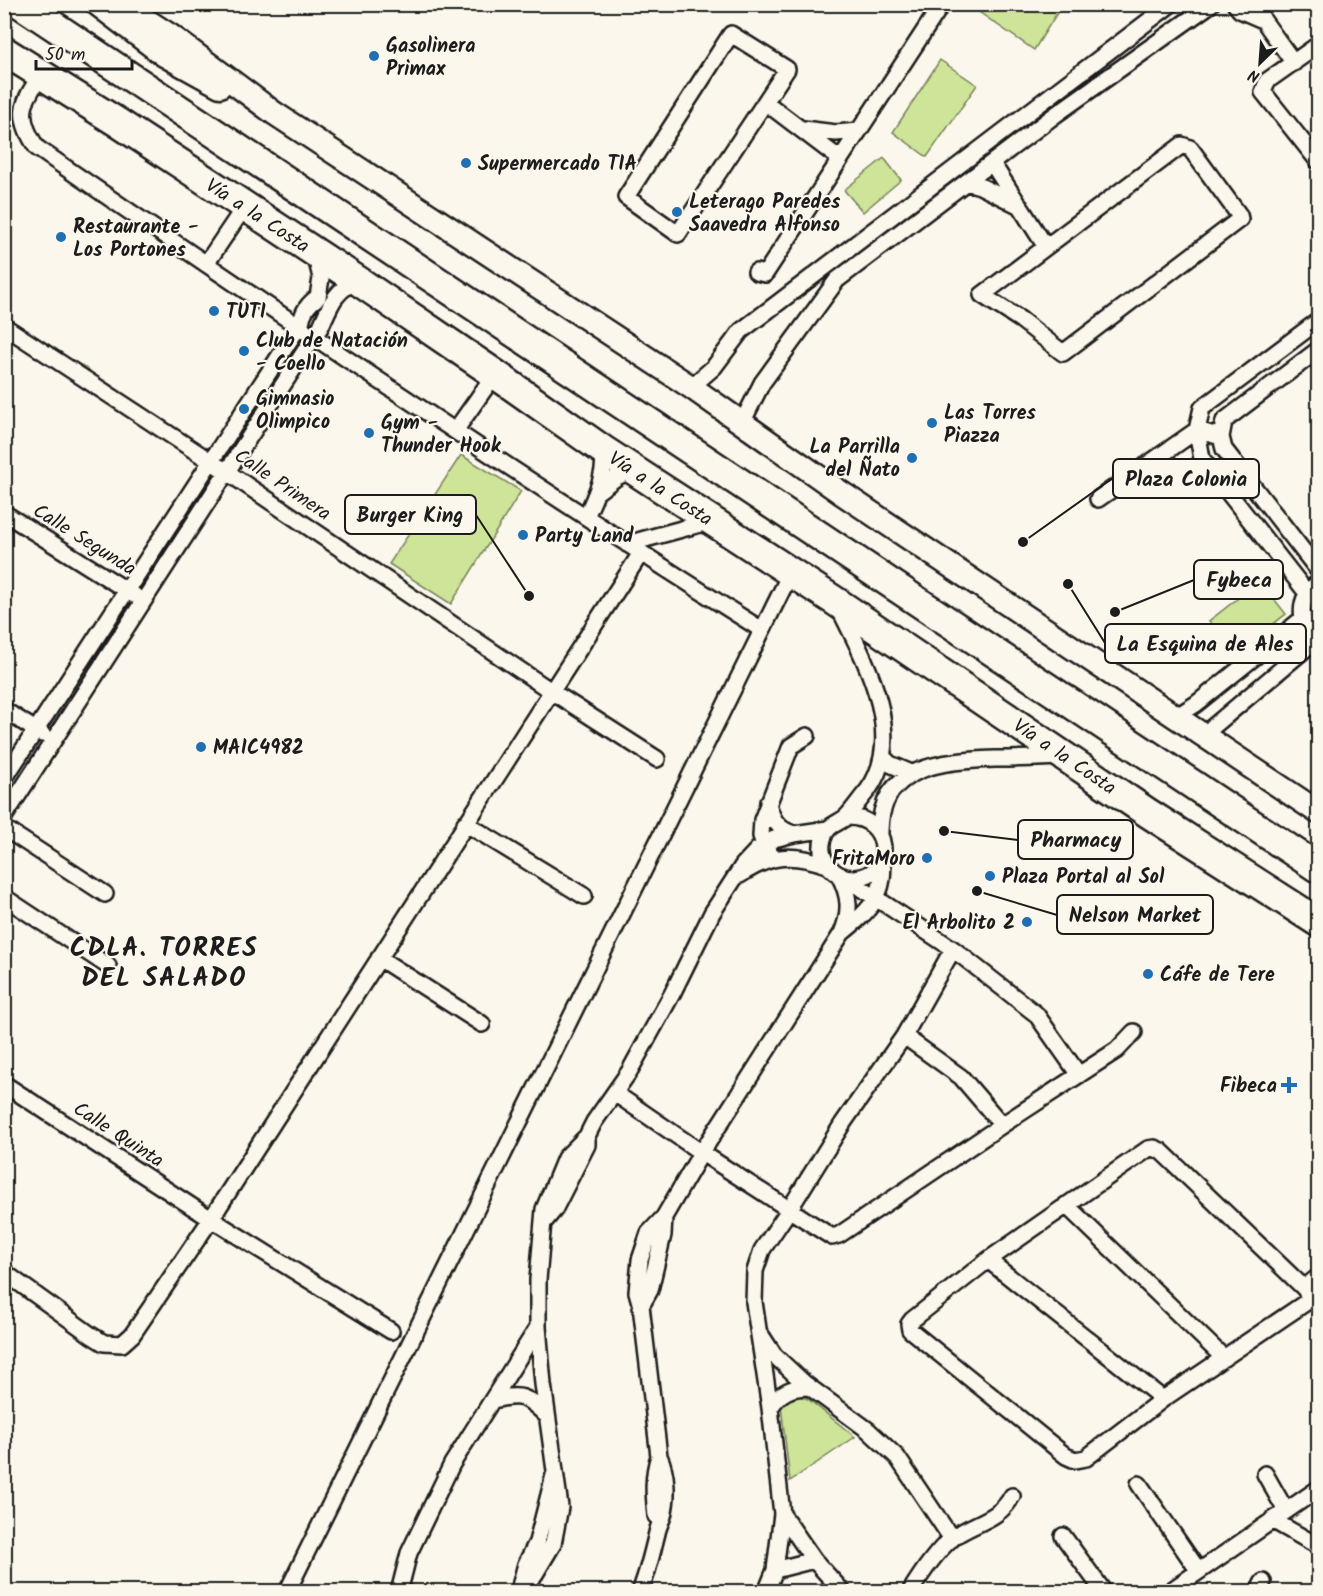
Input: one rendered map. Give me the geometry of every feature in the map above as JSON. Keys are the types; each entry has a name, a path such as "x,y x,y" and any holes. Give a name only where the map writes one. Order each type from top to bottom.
{"highway":[{"path":"21,4 1318,868"},
{"name":"Vía a la Costa","path":"4,51 357,280 603,450 835,601 1148,813 1318,922"}],"street":[{"path":"97,4 164,55 274,113"},
{"path":"121,4 171,36 274,113 691,387 840,492 1318,812"},
{"path":"756,272 765,274 942,4"},
{"path":"691,387 714,367 741,331 1171,4"},
{"path":"742,423 762,383 837,280 1012,147 1211,4"},
{"path":"1235,4 1240,10 1263,20"},
{"path":"1256,4 1263,20 1294,63"},
{"path":"730,34 787,69 765,102 678,234 626,197 730,34"},
{"path":"1318,45 1267,81 1263,92 1318,161"},
{"path":"42,74 24,101 23,117 28,135 37,148 206,264 300,325 313,338 762,630"},
{"path":"765,102 840,159"},
{"path":"803,129 836,133 859,131"},
{"path":"1001,133 1012,147"},
{"path":"1182,145 1190,148 1240,216 1239,220 1063,353 1021,320 982,295 1046,247 1182,145"},
{"path":"992,163 1046,247"},
{"path":"966,182 980,186 1020,206"},
{"path":"206,264 245,206"},
{"path":"4,779 300,325 309,303 318,297 321,278 315,253"},
{"path":"4,817 321,326 335,296 345,286 357,280"},
{"path":"1202,736 1318,639 1305,627 1302,619 1303,601 1313,588 1202,459 1197,430 1202,408 1318,321"},
{"name":"Calle Primera","path":"4,326 211,461 551,691 657,759"},
{"path":"1318,350 1224,421 1221,437 1224,449 1318,570"},
{"path":"455,431 495,374"},
{"path":"1197,430 1221,437"},
{"path":"1098,498 1197,430"},
{"path":"586,517 597,492 605,460 603,450"},
{"path":"597,492 617,477 634,469"},
{"name":"Calle Segunda","path":"4,513 144,601"},
{"path":"627,544 711,521"},
{"path":"4,1272 104,1342 122,1344 132,1335 211,1219 641,553"},
{"path":"286,1592 791,572"},
{"path":"640,1592 648,1573 658,1528 664,1515 666,1486 664,1467 659,1456 641,1306 650,1290 663,1236 664,1217 842,933 847,922 849,901 847,890 822,853 822,841 828,829 846,817 873,782 883,757 884,734 877,692 857,643 835,601"},
{"path":"1176,716 1220,685 1302,619"},
{"path":"1259,653 1275,673"},
{"path":"1220,685 1238,705"},
{"path":"4,710 53,742"},
{"path":"773,858 764,845 760,829 768,802 791,746 807,736"},
{"path":"842,933 861,918 876,899 883,877 884,849 880,833 880,817 886,799 911,773 929,766 965,760 1065,756"},
{"path":"883,757 890,764 911,773"},
{"path":"768,802 776,824 794,834"},
{"path":"846,817 866,819 880,833"},
{"path":"465,824 584,896"},
{"path":"4,828 105,894"},
{"path":"518,1592 526,1564 537,1542 556,1470 551,1449 538,1327 538,1280 544,1209 565,1158 587,1136 594,1122 616,1094 672,994 712,913 749,857 774,839 828,829"},
{"path":"733,881 750,868 773,858 796,856 837,872 863,877 871,872 882,857"},
{"path":"837,872 953,949 1036,1014 1079,1075"},
{"path":"4,897 108,966"},
{"path":"766,1592 775,1570 782,1514 770,1408 754,1302 755,1271 762,1250 843,1123 904,1036 953,949"},
{"path":"379,958 482,1024"},
{"path":"616,1094 832,1237 840,1235 1117,1050 1134,1032"},
{"path":"904,1036 961,1077 1002,1125"},
{"name":"Calle Quinta","path":"4,1084 211,1219 391,1331"},
{"path":"1311,1294 1161,1151 1154,1148 1148,1149 988,1260 909,1324 910,1330 1066,1456 1075,1460 1086,1458 1311,1294 1318,1277"},
{"path":"1066,1205 1224,1358"},
{"path":"988,1260 1163,1400"},
{"path":"399,1592 409,1553 433,1500 477,1423 538,1327"},
{"path":"758,1332 774,1355 809,1387 868,1430 897,1457 952,1539"},
{"path":"770,1408 776,1398 786,1390 809,1387"},
{"path":"493,1400 522,1396 529,1399 548,1416"},
{"path":"1265,1474 1286,1511"},
{"path":"1139,1484 1198,1570"},
{"path":"1169,1592 1318,1489"},
{"path":"910,1592 952,1539 996,1515 1008,1505 1012,1496"},
{"path":"782,1514 814,1560 843,1592"},
{"path":"1272,1520 1318,1546"},
{"path":"1063,1536 1104,1592"},
{"path":"775,1570 814,1560"}],"green space":[{"path":"979,4 1062,5 1034,50 976,10"},
{"path":"940,60 977,85 927,157 893,132"},
{"path":"884,158 901,180 863,212 844,190"},
{"path":"461,455 521,491 451,604 389,564"},
{"path":"1260,581 1286,614 1235,654 1209,621"},
{"path":"796,1395 808,1399 855,1437 790,1481 781,1405 786,1398"}],"place":[{"name":"Gasolinera Primax","path":"374,56"},
{"name":"Supermercado TIA","path":"466,163"},
{"name":"Leterago Paredes Saavedra Alfonso","path":"677,212"},
{"name":"Restaurante - Los Portones","path":"61,237"},
{"name":"TUTI","path":"214,311"},
{"name":"Club de Natación - Coello","path":"244,351"},
{"name":"Gimnasio Olimpico","path":"244,409"},
{"name":"Las Torres Piazza","path":"932,423"},
{"name":"Gym - Thunder Hook","path":"369,433"},
{"name":"La Parrilla del Ñato","path":"912,458"},
{"name":"Party Land","path":"523,535"},
{"name":"Plaza Colonia","path":"1023,542"},
{"name":"La Esquina de Ales","path":"1068,584"},
{"name":"Burger King","path":"529,596"},
{"name":"Fybeca","path":"1115,612"},
{"name":"MAIC4982","path":"201,747"},
{"name":"Pharmacy","path":"944,831"},
{"name":"FritaMoro","path":"927,858"},
{"name":"Plaza Portal al Sol","path":"990,876"},
{"name":"Nelson Market","path":"977,891"},
{"name":"El Arbolito 2","path":"1027,922"},
{"name":"Cáfe de Tere","path":"1148,974"},
{"name":"Fibeca","path":"1289,1085"}],"district":[{"name":"CDLA. TORRES DEL SALADO","path":"164,962"}]}
